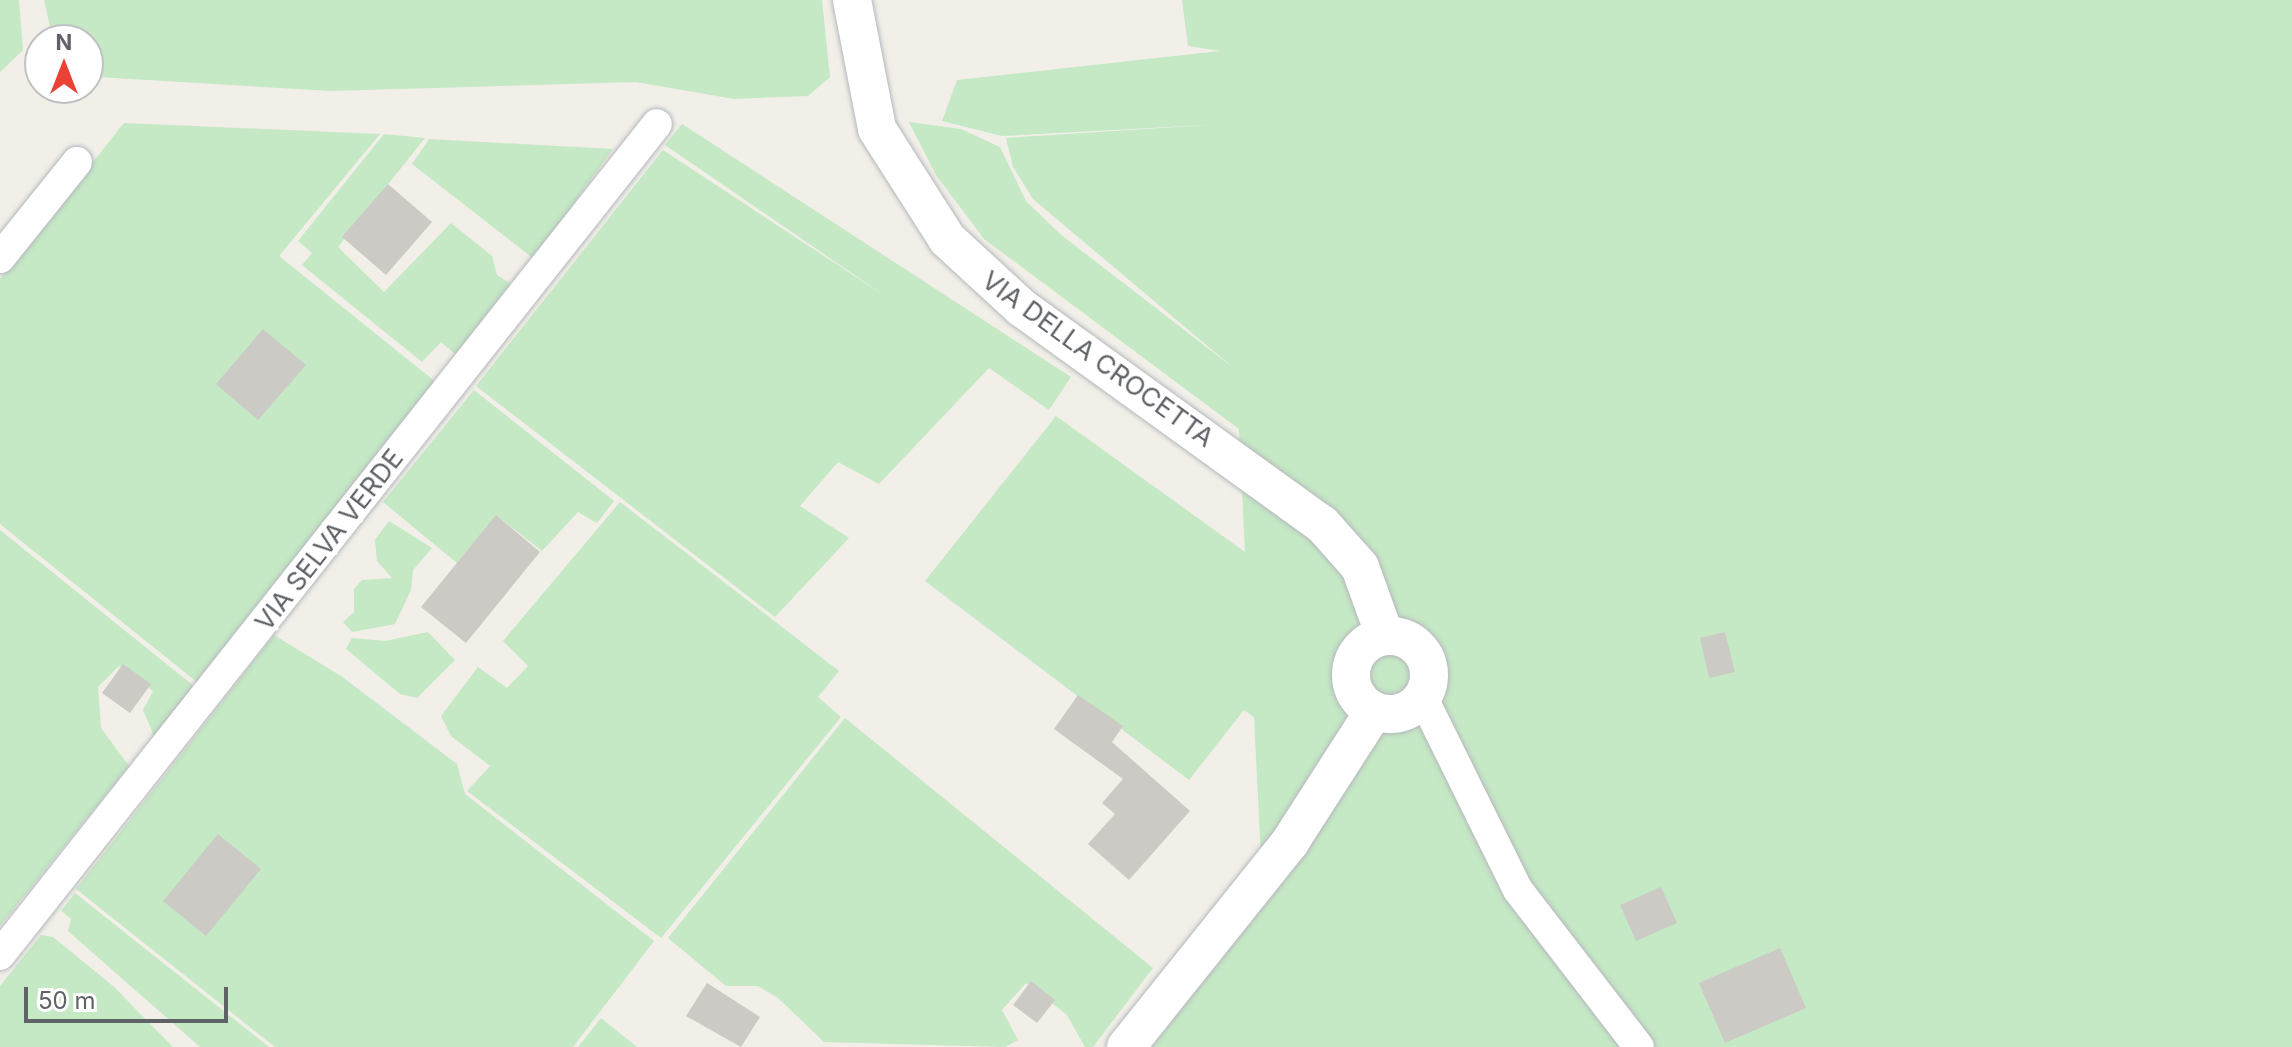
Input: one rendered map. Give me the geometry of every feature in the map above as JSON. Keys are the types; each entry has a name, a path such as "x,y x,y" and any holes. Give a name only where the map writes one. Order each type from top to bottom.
{"street":[{"name":"VIA DELLA CROCETTA","path":"852,0 877,129 947,239 1011,300 1322,524 1360,567 1385,636"},
{"name":"VIA SELVA VERDE","path":"0,955 657,124"},
{"path":"0,258 77,162"},
{"path":"1385,636 1419,649 1429,672 1422,696 1401,712 1374,711 1356,694 1351,669 1362,647 1385,636"},
{"path":"1422,696 1518,890 1639,1047"},
{"path":"1126,1047 1290,842 1374,711"}],"green space":[{"path":"0,0 19,0 23,50 0,72"},
{"path":"44,0 822,0 830,77 808,96 734,99 636,82 331,91 104,77 104,24 49,24"},
{"path":"1182,0 2292,0 2292,1047 1152,1047 1263,899 1254,717 1244,710 1189,780 925,581 1056,416 1245,552 1239,429 984,239 936,175 909,122 961,129 1000,147 1026,201 1060,234 1236,370 1033,199 1013,167 1006,138 1224,124 1002,136 942,121 957,80 1220,51 1188,46"},
{"path":"124,123 380,134 279,256 437,383 197,682 0,524 0,279"},
{"path":"682,124 1071,377 1049,410 989,368 879,484 838,462 800,506 849,538 775,617 476,386 663,150 891,300 665,145"},
{"path":"384,134 425,138 338,247 384,292 451,223 492,256 497,275 511,284 455,354 441,342 422,362 302,265 312,253 298,241"},
{"path":"429,139 613,149 534,259 412,164"},
{"path":"474,390 614,501 597,523 578,512 542,551 497,516 457,563 383,502"},
{"path":"620,502 839,671 818,697 841,717 661,938 467,791 490,766 451,736 441,716 478,667 507,688 528,666 503,641"},
{"path":"389,521 432,548 413,570 411,590 395,624 352,632 343,622 354,612 354,589 362,580 392,578 377,561 375,540"},
{"path":"0,530 195,687 154,736 143,710 153,691 119,666 98,687 101,728 129,766 0,926"},
{"path":"428,632 455,660 417,698 400,694 346,649 352,638 385,641"},
{"path":"274,635 341,676 457,764 465,794 654,941 573,1047 275,1047 76,889"},
{"path":"845,718 1153,968 1093,1047 1085,1047 1067,1015 1026,983 1002,1010 1018,1040 1005,1047 824,1042 778,998 758,986 726,986 668,938"},
{"path":"75,893 269,1047 200,1047 68,931 71,919 61,911"},
{"path":"41,935 53,937 113,986 173,1047 0,1047 0,986"},
{"path":"601,1018 637,1047 578,1047"}],"building":[{"path":"388,184 432,222 386,275 342,237"},
{"path":"263,329 306,365 258,420 216,384"},
{"path":"496,515 540,552 466,643 421,607"},
{"path":"1725,632 1735,672 1709,678 1700,638"},
{"path":"123,664 151,684 130,713 102,693"},
{"path":"1078,695 1123,726 1112,742 1190,811 1129,880 1088,844 1115,814 1102,803 1123,779 1054,729"},
{"path":"218,834 261,869 206,936 163,901"},
{"path":"1661,887 1677,923 1636,941 1620,905"},
{"path":"1780,948 1806,1008 1725,1043 1699,983"},
{"path":"1031,981 1055,1000 1037,1023 1013,1005"},
{"path":"707,983 760,1017 741,1047 686,1016"}]}
